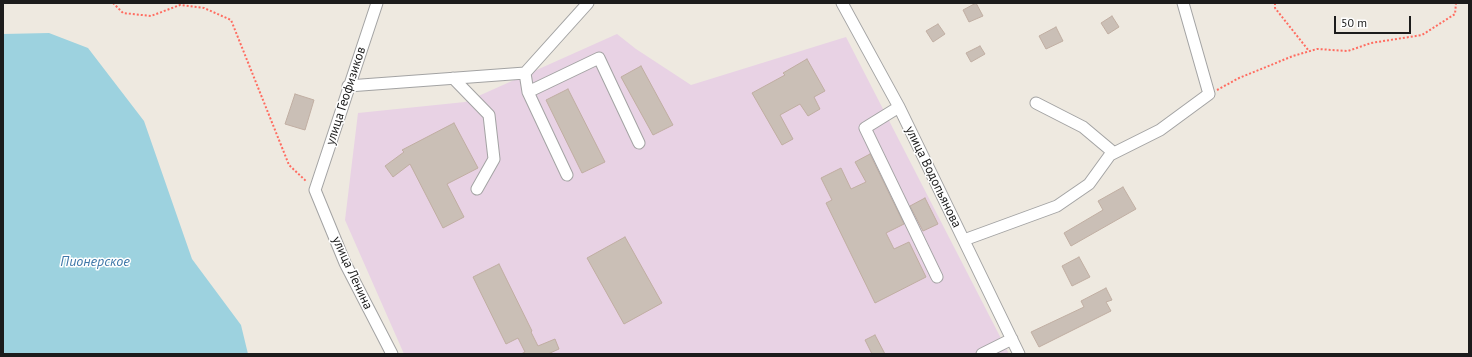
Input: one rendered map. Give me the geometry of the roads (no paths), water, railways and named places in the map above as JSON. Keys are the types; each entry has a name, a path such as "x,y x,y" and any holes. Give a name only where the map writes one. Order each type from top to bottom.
{"street":[{"name":"улица Геофизиков","path":"315,190 348,86 377,3"},
{"path":"348,86 525,73 588,3"},
{"name":"улица Водопьянова","path":"842,3 899,107 1019,354"},
{"path":"964,240 1057,206 1089,184 1110,155 1160,130 1209,94 1184,3"},
{"path":"528,92 599,58 639,143"},
{"path":"525,73 528,92 567,175"},
{"path":"453,78 489,115 494,159 477,189"},
{"path":"1036,103 1083,127 1114,153"},
{"path":"899,107 865,128 937,277"},
{"name":"улица Ленина","path":"315,190 345,263 392,354"},
{"path":"982,354 1012,339"}],"water":[{"name":"Пионерское","path":"49,33 88,48 144,121 192,259 241,325 248,354 3,354 3,34"}]}
